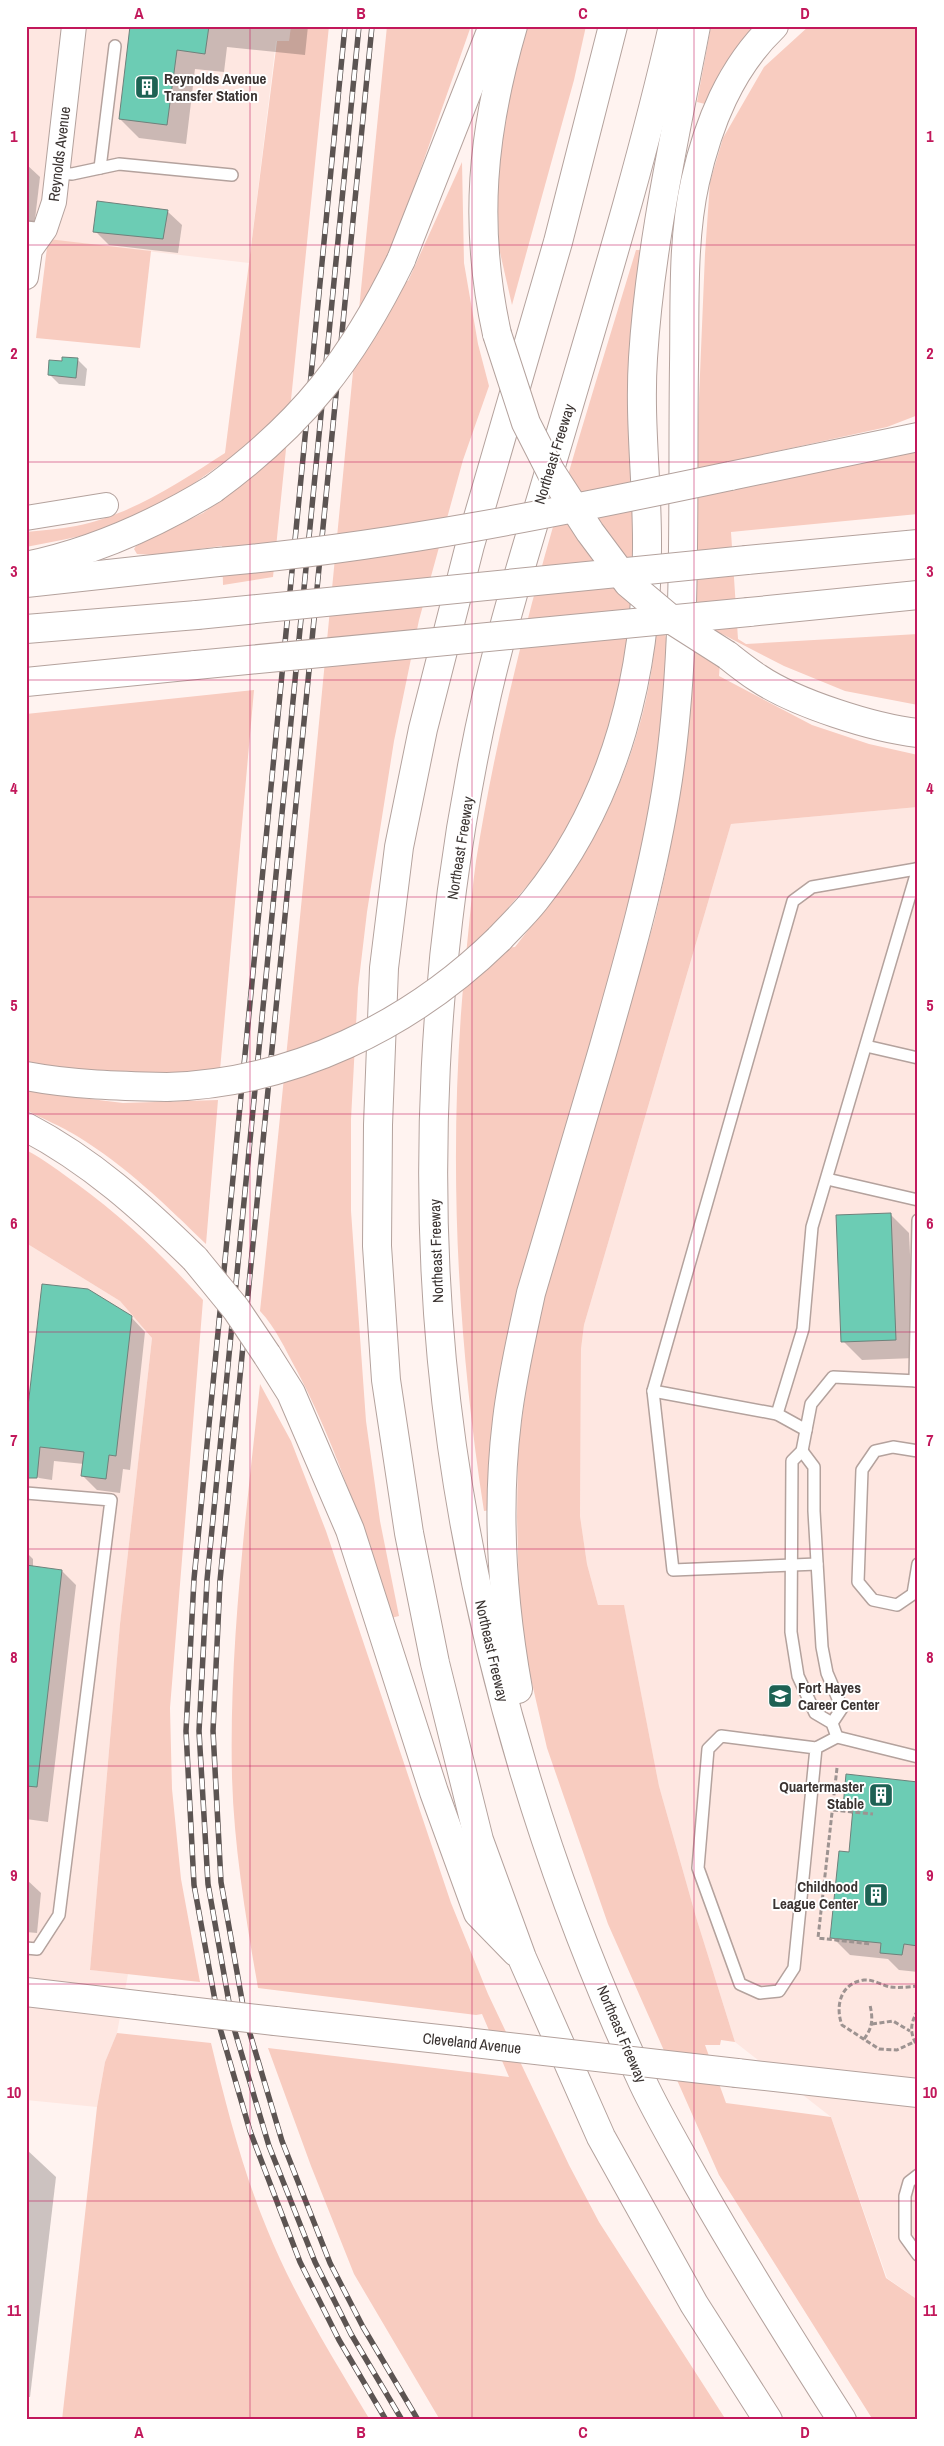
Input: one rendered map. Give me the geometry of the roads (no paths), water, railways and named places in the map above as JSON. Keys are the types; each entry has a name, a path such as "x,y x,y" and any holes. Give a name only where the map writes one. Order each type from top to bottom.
{"main road":[{"path":"26,566 84,552 128,535 179,510 213,489 250,462 294,421 334,374 366,327 401,260 493,26"},
{"path":"513,26 497,82 487,145 483,198 483,248 487,282 497,334 526,423 551,472 590,532 628,583 672,620 727,655 759,679 806,702 856,720 918,733"},
{"path":"613,26 558,242 470,545 425,720 399,847 384,968 378,1125 378,1246 386,1380 409,1534 435,1663 480,1840 522,1958 601,2137 694,2304 768,2420"},
{"name":"Northeast Freeway","path":"672,26 624,215 525,552 487,696 469,787 448,922 438,1042 434,1193 438,1303 452,1445 476,1581 503,1702 542,1831 613,2017 647,2091 750,2276 842,2420"},
{"path":"26,1076 54,1082 110,1086 202,1086 233,1081 289,1067 337,1050 423,1003 468,970 500,939 535,900 568,852 596,804 616,753 631,702 639,661 645,605 647,540 642,408 643,360 650,281 696,26"},
{"path":"542,1831 508,1631 502,1556 501,1489 507,1420 518,1354 532,1292 645,899 668,778 677,702 688,228 694,184 718,105 735,74 757,43 774,26"},
{"path":"26,583 398,540 592,505 918,437"},
{"path":"26,629 196,615 918,544"},
{"path":"26,682 918,595"},
{"path":"727,655 828,697 874,709 918,715"},
{"path":"26,1127 57,1143 109,1179 195,1259 236,1309 292,1393 350,1530 434,1792 478,1913 522,1958"},
{"name":"Cleveland Avenue","path":"26,1992 918,2093"}],"street":[{"name":"Reynolds Avenue","path":"26,276 36,228 54,202 74,26"},
{"path":"26,518 106,506"}],"lane":[{"path":"100,168 115,46"},
{"path":"58,173 72,174 120,164 135,164 232,175"},
{"path":"777,1414 804,1329 812,1227 917,868 812,886 792,901 653,1391 673,1570 817,1564"},
{"path":"866,1046 918,1058"},
{"path":"827,1179 918,1200"},
{"path":"837,1736 832,1723 815,1713 798,1676 792,1632 792,1461 802,1451 811,1404 833,1377 916,1381 918,1220"},
{"path":"653,1391 777,1414 806,1430"},
{"path":"918,1451 894,1448 875,1451 862,1470 858,1582 873,1600 897,1605 913,1594 918,1564"},
{"path":"802,1451 814,1467 817,1564 821,1592 824,1655 827,1673 842,1708 832,1723"},
{"path":"26,1493 111,1500 59,1915 37,1949 26,1948"},
{"path":"816,1748 794,1968 779,1991 760,1993 740,1984 698,1868 708,1749 721,1736 816,1748 837,1736 918,1757"},
{"path":"918,2175 909,2182 905,2196 905,2236 918,2255"}],"railway":[{"path":"345,26 194,1579 186,1731 194,1885 220,2028 250,2131 300,2262 339,2340 386,2420"},
{"path":"359,26 207,1580 199,1731 208,1884 233,2025 269,2146 315,2262 351,2334 402,2420"},
{"path":"372,26 220,1581 213,1731 221,1882 245,2017 282,2141 330,2263 363,2327 418,2420"}],"place":[{"name":"Reynolds Avenue Transfer Station","path":"147,87"},
{"name":"Fort Hayes Career Center","path":"780,1696"},
{"name":"Quartermaster Stable","path":"881,1795"},
{"name":"Childhood League Center","path":"876,1895"}]}
